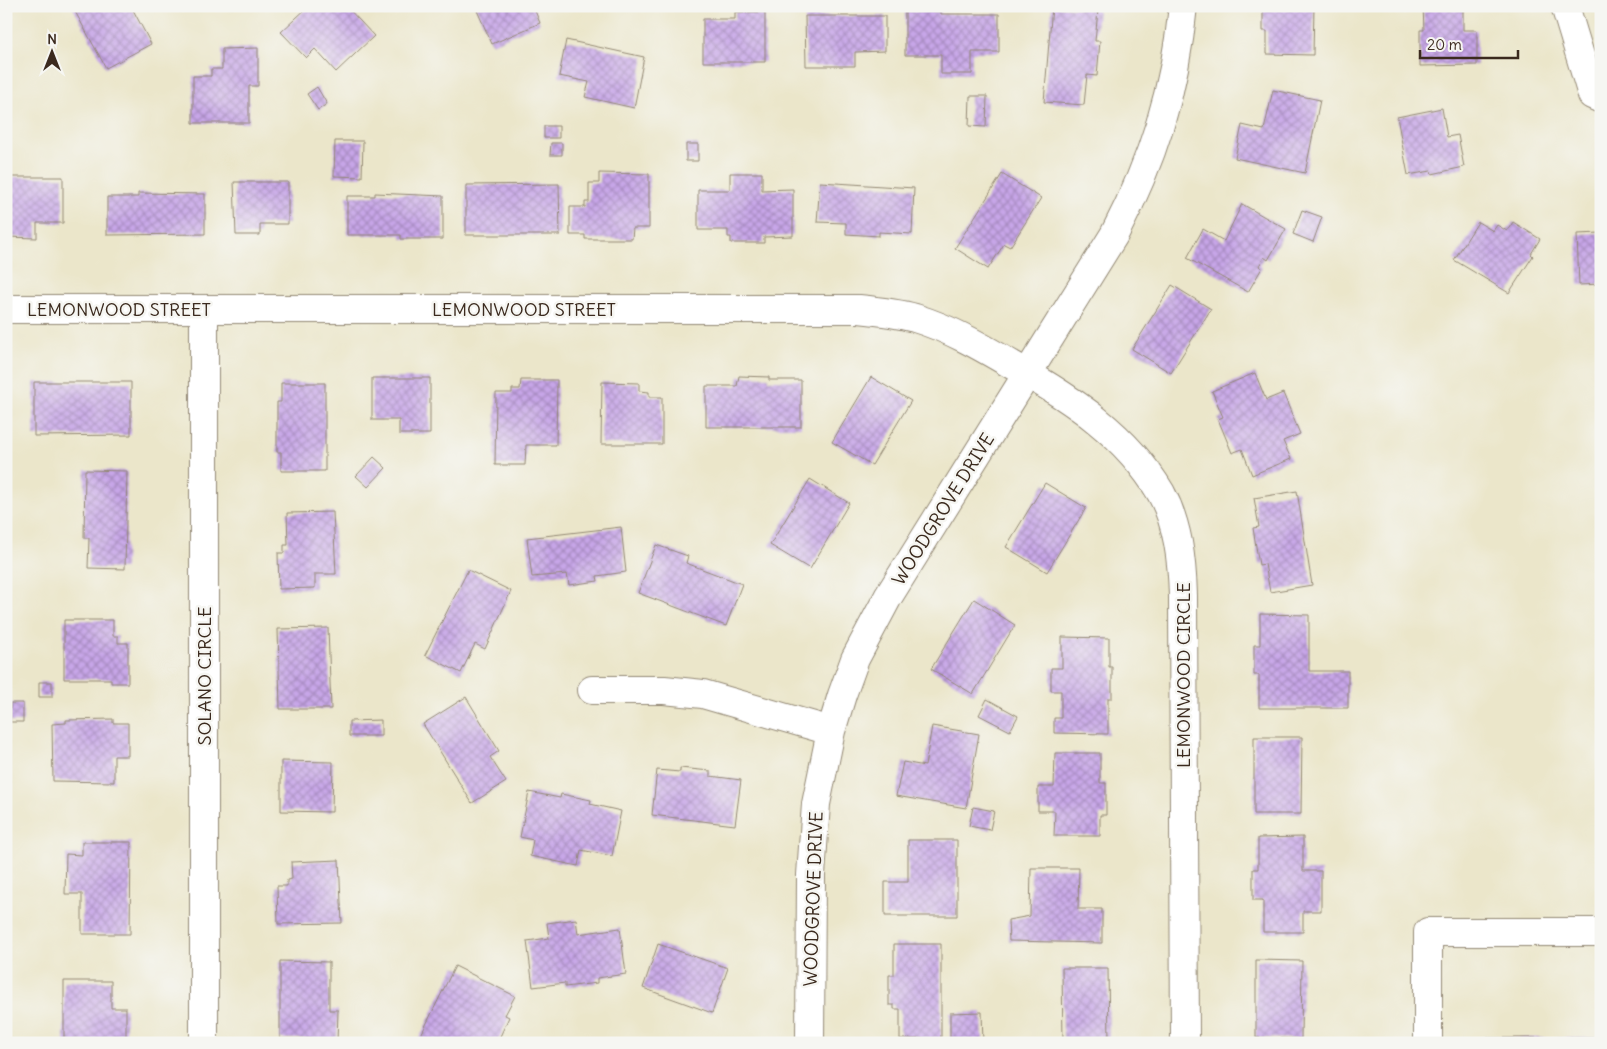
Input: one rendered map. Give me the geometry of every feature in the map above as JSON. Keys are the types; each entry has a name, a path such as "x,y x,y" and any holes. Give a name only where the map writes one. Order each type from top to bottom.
{"street":[{"name":"WOODGROVE DRIVE","path":"810,1043 812,840 816,804 831,731 855,659 871,626 1114,235 1146,167 1167,104 1175,71 1183,6"},
{"path":"1565,6 1592,95 1601,99"},
{"name":"LEMONWOOD STREET","path":"6,309 859,309 913,318 939,327 966,338 1027,373"},
{"name":"SOLANO CIRCLE","path":"204,309 204,1043"},
{"name":"LEMONWOOD CIRCLE","path":"1027,373 1087,410 1129,449 1161,494 1172,518 1179,543 1183,596 1185,1043"},
{"path":"592,690 664,690 703,694 831,731"},
{"path":"1428,1043 1428,932 1601,932"}],"building":[{"path":"72,6 131,6 151,44 106,68"},
{"path":"309,6 320,6 323,9 325,6 346,6 374,36 336,72 315,49 306,58 281,32"},
{"path":"475,6 533,6 540,23 492,44"},
{"path":"1052,6 1098,10 1095,41 1100,41 1097,76 1087,75 1084,105 1044,102"},
{"path":"1263,6 1314,6 1313,55 1267,54 1267,31 1263,31"},
{"path":"1423,6 1463,6 1463,30 1477,30 1477,65 1420,66 1420,30 1424,30"},
{"path":"905,11 941,11 941,14 999,14 999,52 972,52 972,74 941,74 941,55 905,55"},
{"path":"735,12 765,12 765,62 703,62 703,19 735,19"},
{"path":"805,16 885,16 885,51 855,52 855,66 806,66"},
{"path":"566,40 644,57 634,108 585,97 589,82 559,76"},
{"path":"258,48 258,86 249,86 249,123 193,123 193,76 211,76 211,69 222,69 222,49"},
{"path":"317,87 327,104 318,110 307,94"},
{"path":"1273,90 1320,100 1305,173 1235,158 1242,125 1264,130"},
{"path":"970,96 987,96 986,127 969,126"},
{"path":"1442,108 1447,137 1458,135 1464,167 1432,174 1431,171 1408,175 1397,117"},
{"path":"544,126 559,126 559,138 544,138"},
{"path":"335,141 363,141 362,177 334,176"},
{"path":"551,143 562,143 562,155 550,155"},
{"path":"686,144 698,144 698,161 686,161"},
{"path":"599,173 649,174 649,228 633,228 632,239 585,239 585,235 570,235 570,207 585,207 585,202 589,202 589,183 599,183"},
{"path":"730,173 762,173 762,190 793,189 793,236 764,237 764,243 731,243 731,237 728,237 728,230 698,230 698,190 730,190"},
{"path":"1002,174 1041,198 1010,247 1004,244 988,269 955,248"},
{"path":"6,177 63,177 63,223 37,223 37,238 6,237"},
{"path":"234,182 288,182 288,224 260,224 260,235 236,235"},
{"path":"820,182 914,188 912,234 879,232 879,236 846,234 846,223 817,222"},
{"path":"559,184 560,235 466,235 466,185"},
{"path":"138,193 205,194 205,234 107,235 107,197 138,197"},
{"path":"375,193 443,196 443,239 401,239 401,235 347,235 347,196 375,196"},
{"path":"1242,204 1286,229 1268,260 1264,257 1259,266 1262,268 1248,292 1187,258 1203,229 1224,241"},
{"path":"1302,210 1322,217 1313,242 1293,234"},
{"path":"1478,222 1493,231 1497,225 1507,231 1513,222 1540,239 1531,254 1533,256 1509,293 1454,260"},
{"path":"1601,233 1601,284 1579,285 1577,234"},
{"path":"1172,285 1211,309 1171,373 1132,349"},
{"path":"1255,373 1266,400 1283,393 1300,434 1283,441 1291,459 1252,475 1242,449 1232,453 1218,419 1223,417 1212,391"},
{"path":"739,376 769,377 769,380 801,380 801,427 706,427 706,386 737,386"},
{"path":"871,377 911,401 872,465 832,442"},
{"path":"372,378 430,378 430,434 399,434 399,420 372,420"},
{"path":"521,380 557,380 556,445 526,445 525,465 495,465 496,393 512,393 512,389 520,389"},
{"path":"34,382 131,382 131,435 34,436"},
{"path":"602,382 639,383 639,391 649,392 649,397 662,397 662,444 601,444"},
{"path":"281,383 325,383 325,471 281,471 281,452 277,452 277,402 281,402"},
{"path":"374,457 386,468 368,487 356,476"},
{"path":"85,470 127,471 125,569 88,568 89,538 84,538"},
{"path":"810,479 849,503 810,569 770,545"},
{"path":"1045,483 1086,508 1047,572 1006,547"},
{"path":"1297,491 1312,585 1270,592 1265,564 1259,565 1253,528 1259,527 1254,498"},
{"path":"333,512 336,574 315,574 315,588 279,589 278,553 284,553 284,545 288,545 287,513"},
{"path":"621,527 626,572 597,576 598,581 569,585 567,574 532,577 527,538"},
{"path":"656,545 688,556 686,563 742,584 726,626 638,593"},
{"path":"468,570 511,591 485,649 475,644 461,673 425,655"},
{"path":"974,599 1015,625 973,694 931,669"},
{"path":"1260,614 1309,615 1309,671 1348,671 1348,708 1259,708 1259,675 1254,675 1254,645 1260,645"},
{"path":"64,620 113,620 113,636 118,636 118,643 128,643 128,683 111,683 111,679 64,679"},
{"path":"328,628 331,709 280,709 278,629"},
{"path":"1062,637 1109,638 1109,667 1112,667 1112,698 1108,698 1108,734 1054,733 1054,718 1061,718 1061,691 1051,691 1051,668 1062,668"},
{"path":"39,682 52,682 52,697 39,697"},
{"path":"466,697 499,751 490,757 506,782 472,803 423,724"},
{"path":"987,699 1018,716 1010,731 979,715"},
{"path":"10,703 23,703 23,722 10,722"},
{"path":"113,719 113,723 128,723 128,756 114,756 114,782 53,781 52,724 66,723 66,720"},
{"path":"381,720 381,736 349,736 349,721"},
{"path":"932,726 979,734 966,808 896,796 903,762 925,766"},
{"path":"1254,737 1302,737 1301,814 1254,814"},
{"path":"1055,753 1100,753 1100,783 1106,783 1106,815 1100,815 1100,836 1054,836 1055,811 1038,811 1038,787 1054,787"},
{"path":"6,759 9,759 10,796 6,796"},
{"path":"281,761 333,762 332,812 281,811"},
{"path":"680,768 710,771 710,776 741,780 735,825 652,815 657,770 680,772"},
{"path":"529,792 560,798 561,794 591,800 590,804 621,811 612,856 581,850 578,866 530,856 533,840 520,837"},
{"path":"973,807 994,811 990,830 969,826"},
{"path":"1303,837 1303,871 1321,871 1321,911 1303,911 1303,932 1263,932 1263,900 1253,900 1253,869 1258,869 1258,838"},
{"path":"908,840 957,840 957,916 885,916 885,882 908,882"},
{"path":"82,842 131,842 130,934 82,934 82,894 65,894 66,854 82,855"},
{"path":"339,860 342,923 278,924 277,886 287,886 287,880 292,879 291,862"},
{"path":"1031,868 1079,868 1078,909 1102,909 1102,943 1009,941 1008,920 1030,916"},
{"path":"576,919 578,934 620,928 626,974 597,978 597,983 565,987 565,983 533,987 527,941 549,938 547,923"},
{"path":"658,944 728,968 712,1013 643,988"},
{"path":"894,944 941,944 941,1039 900,1039 900,1009 894,1009 894,1005 889,1005 889,975 894,975"},
{"path":"1256,960 1302,961 1301,1039 1256,1038"},
{"path":"280,961 329,962 329,1010 338,1010 337,1043 317,1043 317,1039 280,1039"},
{"path":"455,966 515,996 505,1015 509,1017 497,1043 417,1043"},
{"path":"1062,968 1108,968 1109,1043 1063,1043"},
{"path":"64,981 111,981 111,1008 126,1008 126,1042 64,1043"},
{"path":"982,1012 983,1043 950,1043 950,1013"},
{"path":"1485,1038 1601,1038 1601,1043 1485,1043"}]}
